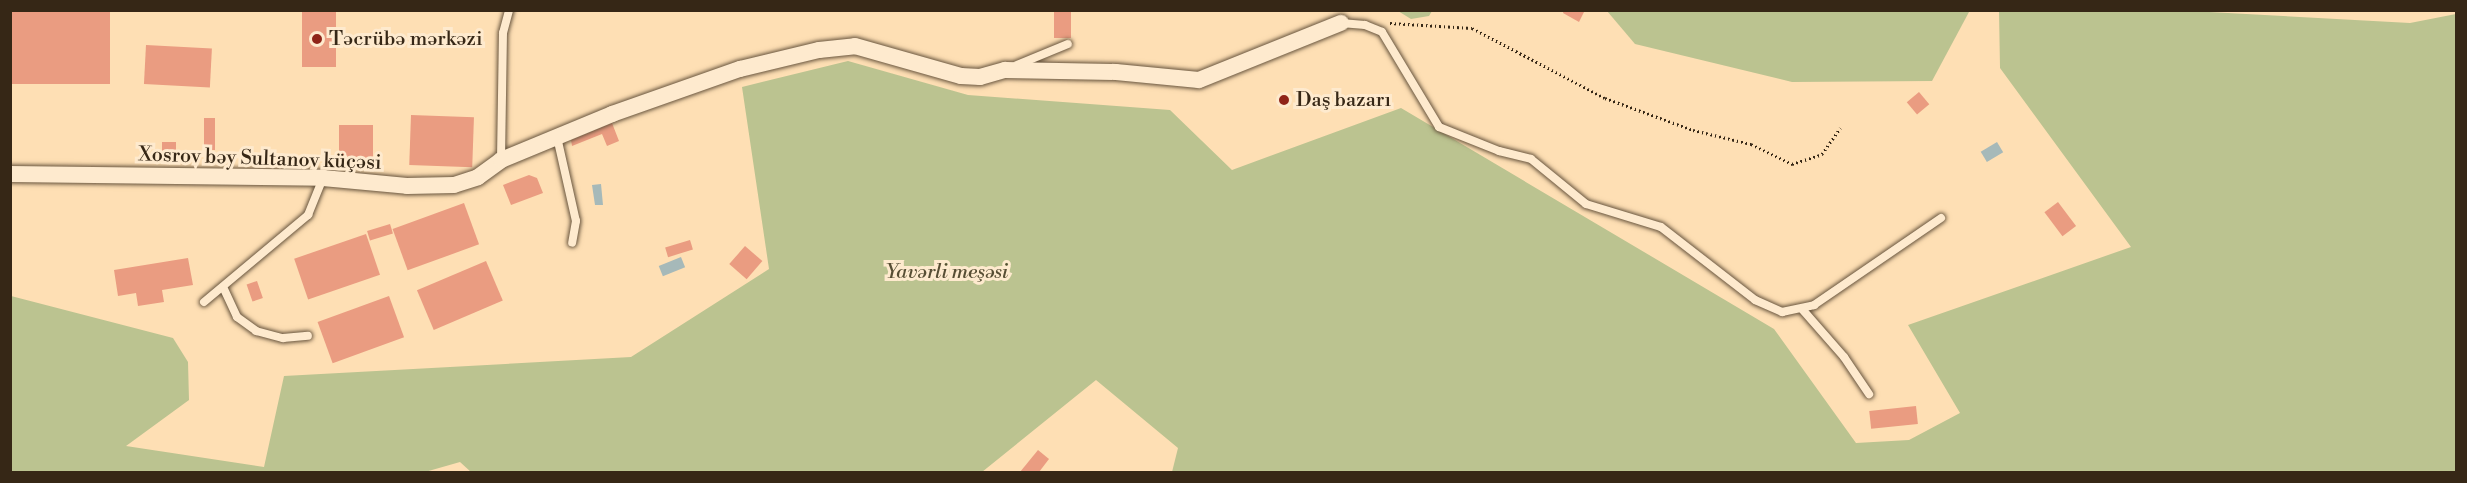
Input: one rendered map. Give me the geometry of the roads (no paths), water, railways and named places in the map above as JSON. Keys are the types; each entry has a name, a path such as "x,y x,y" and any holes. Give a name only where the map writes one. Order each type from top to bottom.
{"street":[{"name":"Xosrov bəy Sultanov küçəsi","path":"10,174 322,178 407,186 454,185 478,177 501,160 557,137 740,69 819,50 855,46 961,75 980,77 1005,70 1116,72 1198,80 1341,23"}],"lane":[{"path":"501,160 503,33 509,10"},
{"path":"1341,23 1365,25 1382,32 1439,127 1499,151 1531,159 1586,204 1661,227 1768,307 1782,312 1802,309 1941,218"},
{"path":"1005,70 1068,44"},
{"path":"557,137 576,221 572,243"},
{"path":"204,302 224,289 308,215 322,178"},
{"path":"224,289 237,317 256,331 283,338 308,336"},
{"path":"1802,309 1844,357 1869,394"}],"place":[{"name":"Təcrübə mərkəzi","path":"317,39"},
{"name":"Daş bazarı","path":"1284,100"}],"park label":[{"name":"Yavərli meşəsi","path":"947,272"}]}
